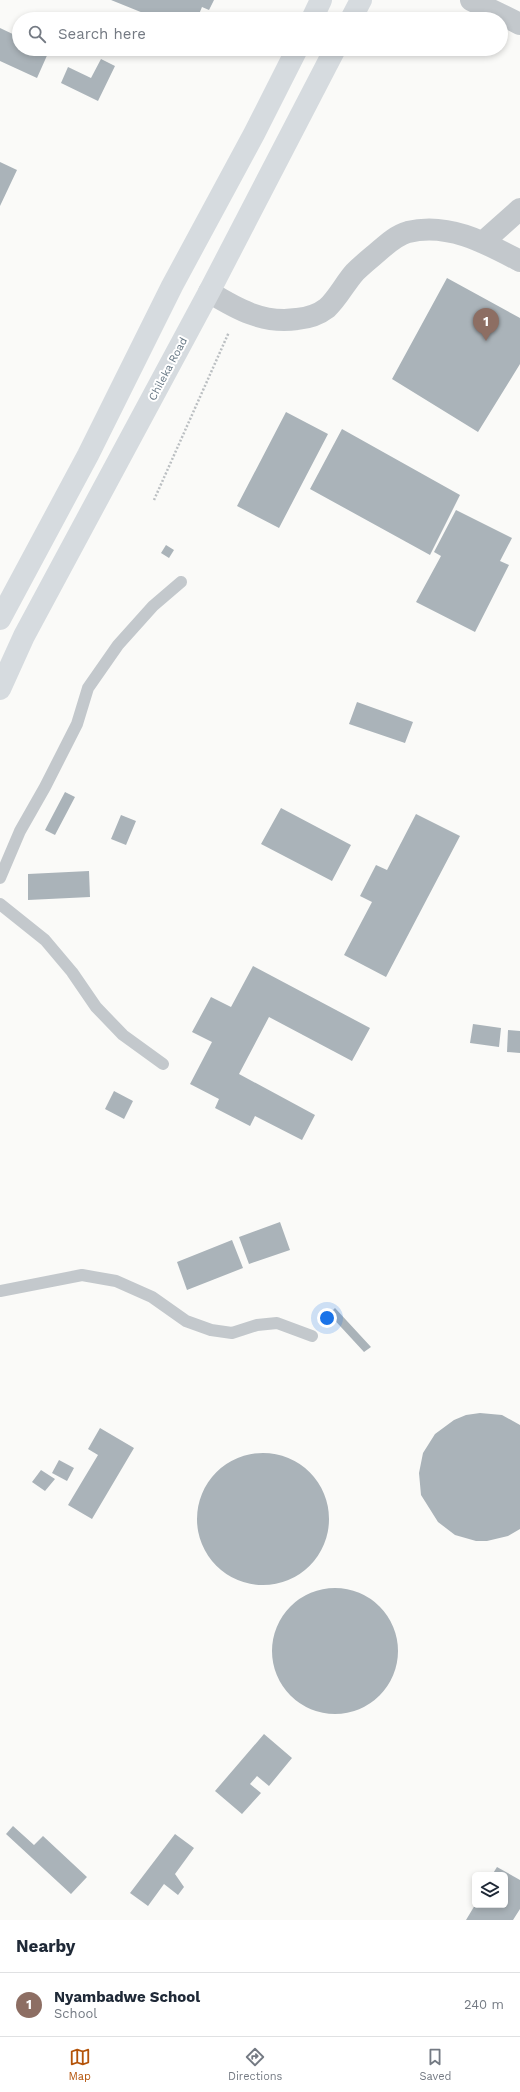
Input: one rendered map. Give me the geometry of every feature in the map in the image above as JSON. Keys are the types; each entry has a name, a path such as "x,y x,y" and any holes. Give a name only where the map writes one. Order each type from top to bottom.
{"highway":[{"path":"315,12 321,0"},
{"path":"355,12 361,0"},
{"path":"0,619 88,455 172,286 254,134 293,56"},
{"name":"Chileka Road","path":"0,689 24,636 209,292 331,56"}],"street":[{"path":"471,0 496,12"},
{"path":"508,18 520,24"},
{"path":"484,242 520,209"},
{"path":"209,292 239,310 261,318 286,321 310,317 327,308 356,272 391,240 407,232 424,230 445,231 484,242 520,261"}],"lane":[{"path":"0,878 20,831 45,787 77,724 88,688 118,645 153,606 181,582"},
{"path":"0,904 45,940 72,972 96,1007 123,1035 163,1064"},
{"path":"0,1292 82,1275 116,1280 152,1297 186,1321 211,1330 232,1333 257,1325 277,1323 312,1336"}],"path":[{"path":"154,500 239,310"}],"building":[{"path":"111,0 214,0 209,10 202,7 200,12 141,12"},
{"path":"0,28 12,34 12,56 47,56 37,78 0,61"},
{"path":"101,59 115,66 98,101 61,83 68,67 91,78"},
{"path":"0,162 17,170 0,206"},
{"path":"447,278 520,318 520,364 478,432 392,379"},
{"path":"286,412 328,434 279,528 237,506"},
{"path":"342,429 460,495 430,555 310,489"},
{"path":"456,510 512,538 500,561 509,565 475,632 416,602 441,556 434,552"},
{"path":"166,545 174,550 169,558 161,553"},
{"path":"357,702 413,722 405,743 349,724"},
{"path":"65,792 75,797 55,835 45,830"},
{"path":"281,808 351,845 332,881 261,844"},
{"path":"416,814 460,836 386,977 344,955 372,902 360,896 376,865 387,870"},
{"path":"121,815 136,821 126,845 111,839"},
{"path":"89,871 90,897 28,900 28,874"},
{"path":"253,966 370,1028 352,1061 269,1017 239,1074 315,1115 302,1140 255,1116 250,1126 215,1108 219,1099 190,1084 212,1042 192,1032 211,997 231,1007"},
{"path":"473,1024 501,1028 499,1047 470,1043"},
{"path":"508,1030 520,1031 520,1053 507,1052"},
{"path":"114,1091 133,1101 124,1119 105,1109"},
{"path":"280,1222 290,1250 249,1264 239,1237"},
{"path":"232,1240 243,1268 187,1290 177,1262"},
{"path":"335,1308 371,1347 364,1352 329,1314"},
{"path":"480,1413 502,1415 520,1425 520,1529 508,1536 487,1541 476,1541 455,1535 438,1522 421,1495 419,1473 423,1453 435,1434 454,1420 466,1415"},
{"path":"100,1428 134,1448 92,1519 68,1505 98,1455 88,1449"},
{"path":"263,1453 288,1458 305,1468 314,1477 324,1494 329,1519 324,1544 314,1561 305,1570 288,1580 263,1585 238,1580 221,1570 212,1561 202,1544 197,1519 202,1494 212,1477 221,1468 238,1458"},
{"path":"59,1460 74,1468 67,1481 52,1473"},
{"path":"41,1470 55,1479 45,1491 32,1482"},
{"path":"341,1588 365,1595 380,1606 391,1621 397,1639 397,1663 391,1681 380,1696 365,1707 347,1713 329,1714 305,1707 290,1696 279,1681 273,1663 272,1645 279,1621 290,1606 305,1595 323,1589"},
{"path":"264,1734 292,1758 269,1786 257,1776 250,1784 261,1793 242,1814 215,1791"},
{"path":"13,1826 34,1845 43,1836 87,1877 71,1894 6,1834"},
{"path":"175,1834 194,1848 175,1874 184,1887 178,1895 164,1884 148,1906 130,1893"},
{"path":"497,1867 506,1872 494,1872"},
{"path":"508,1873 520,1880 520,1909 513,1920 466,1920 473,1908 508,1908"}],"place":[{"name":"Nyambadwe School","path":"486,341"}]}
